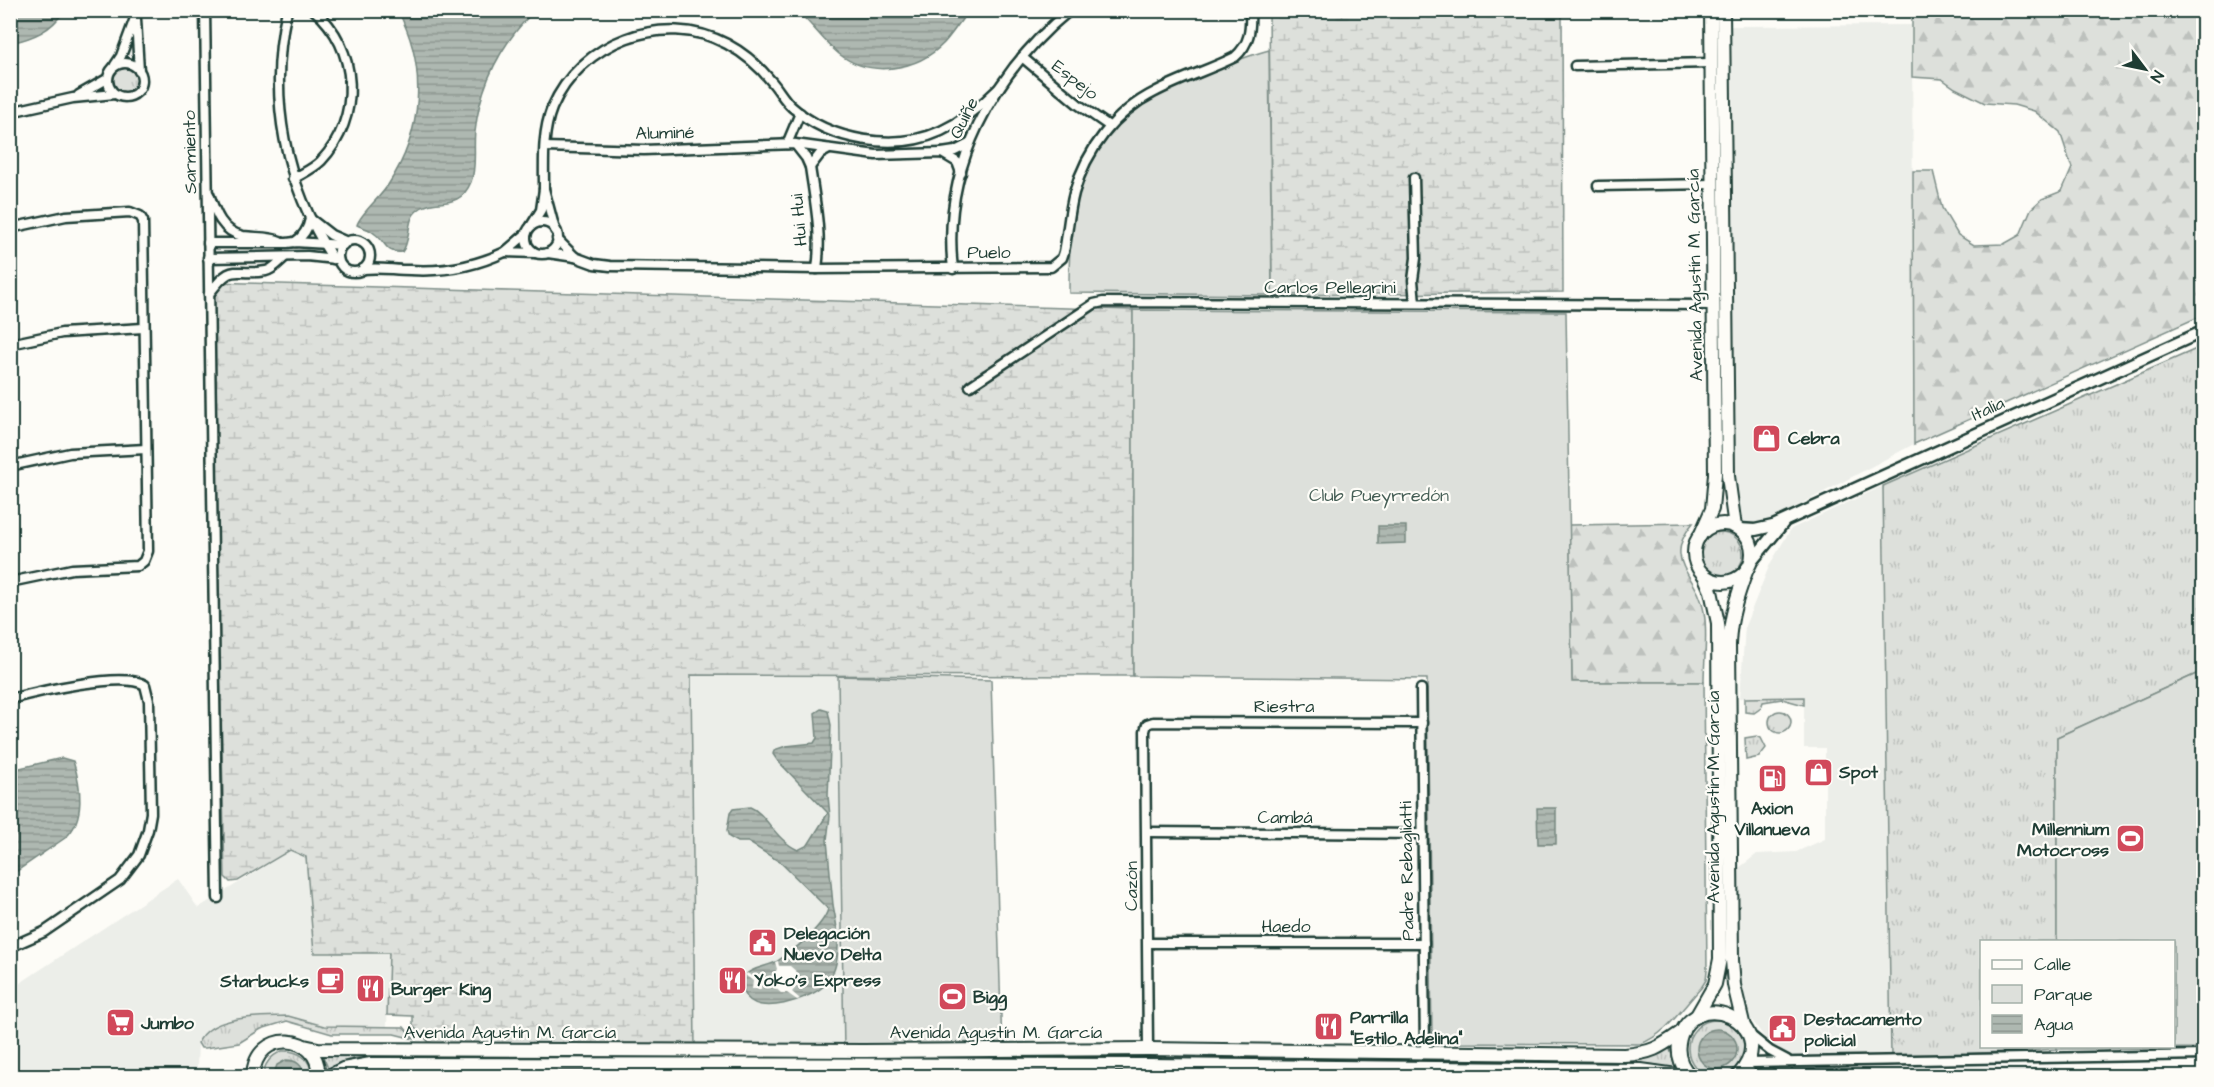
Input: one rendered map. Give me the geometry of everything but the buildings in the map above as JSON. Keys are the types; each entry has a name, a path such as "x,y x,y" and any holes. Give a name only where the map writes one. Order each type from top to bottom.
{"main road":[{"name":"Avenida Agustín M. García","path":"1700,536 1710,514 1714,493 1711,10"},
{"name":"Avenida Agustín M. García","path":"1723,10 1728,476 1737,528"},
{"path":"1722,524 1737,528 1750,543 1753,552 1749,565 1734,580 1725,582 1704,575 1696,563 1694,554 1700,536 1714,526 1722,524"},
{"name":"Avenida Agustín M. García","path":"1746,1071 1751,1050 1734,985 1732,960 1730,624 1735,602 1749,565"},
{"name":"Avenida Agustín M. García","path":"253,1077 255,1063 266,1047 285,1041 318,1049 684,1051 1148,1048 1641,1054 1658,1049 1683,1031 1696,1017 1719,973 1718,623 1711,591 1704,575"},
{"path":"1696,1017 1706,1013 1727,1014 1746,1029"},
{"path":"1683,1031 1678,1052 1681,1062 1691,1077"},
{"path":"304,1046 316,1062 318,1077"},
{"name":"Avenida Agustín M. García","path":"329,1077 343,1069 371,1064 1148,1065 1649,1070 1684,1077"}],"street":[{"name":"Sarmiento","path":"205,10 218,898"},
{"path":"287,10 279,87 284,142 293,179 310,219 323,243 348,271 386,267 406,270 448,269 472,264 505,252 548,253 555,247 556,235 544,189"},
{"path":"293,179 319,163 329,151 344,124 350,95 347,62 341,44 333,29 314,10"},
{"name":"Quiñe","path":"953,268 952,221 961,173 973,133 999,88 1022,57 1070,10"},
{"name":"Puelo","path":"548,253 610,266 817,269 1051,267 1057,263 1064,252 1070,210 1082,171 1109,126 1129,108 1153,92 1235,57 1242,51 1250,34 1250,10"},
{"path":"115,94 107,79 109,72 121,56 137,13"},
{"path":"10,112 73,98 115,94 126,97 137,92 142,82 139,70 137,13"},
{"path":"535,253 528,247 529,230 540,210 544,189 544,147 552,109 567,83 582,64 606,47 625,38 658,30 676,30 695,33 727,44 759,67 790,105 800,113 836,132 875,140 918,139 957,123 977,109 999,88"},
{"name":"Espejo","path":"1022,57 1065,94 1109,126"},
{"path":"114,66 128,63 139,70"},
{"path":"1575,66 1711,63"},
{"path":"73,98 107,79"},
{"path":"800,113 791,144 806,158 810,167 820,154 830,149"},
{"path":"957,123 969,126 973,133"},
{"name":"Aluminé","path":"544,147 644,150 791,144 876,155 942,153 955,151 969,144"},
{"path":"942,153 957,162 961,173"},
{"name":"Hui Hui","path":"810,167 819,231 817,269"},
{"path":"1414,177 1416,258 1413,280 1415,303"},
{"path":"1598,186 1712,183"},
{"path":"206,185 218,218 232,231 241,235 269,237 291,243 302,238 310,219"},
{"path":"10,228 66,216 130,212 140,216 144,231 143,328 148,551 144,561 138,566 72,569 10,582"},
{"path":"310,219 345,243"},
{"path":"505,252 529,230 544,223 575,257"},
{"path":"208,243 345,243 357,241 386,267"},
{"path":"336,259 345,243"},
{"path":"363,269 367,265 369,254"},
{"path":"208,258 307,255 336,259"},
{"path":"209,294 220,279 228,273 269,271 285,256"},
{"name":"Carlos Pellegrini","path":"970,386 1094,304 1102,302 1713,305"},
{"path":"10,344 62,333 143,328"},
{"name":"Italia","path":"1737,528 1766,528 2204,331"},
{"path":"10,466 70,453 146,450"},
{"name":"Italia","path":"1749,565 1787,518"},
{"path":"10,699 76,685 135,680 145,685 149,701 151,813 145,843 130,869 120,880 44,932 10,947"},
{"name":"Padre Rebagliatti","path":"1421,689 1425,1053"},
{"name":"Riestra","path":"1147,724 1154,722 1422,723"},
{"name":"Cazón","path":"1147,724 1145,730 1148,832 1148,1048"},
{"name":"Cambá","path":"1148,832 1423,834"},
{"name":"Haedo","path":"1148,943 1424,942"},
{"path":"1746,1029 1770,1051 1791,1062"},
{"path":"1746,1071 1791,1062 2204,1054"}],"shaded area":[{"path":"1912,25 1914,444 1760,526 1746,524 1736,516 1733,507 1731,26"},
{"path":"1883,486 1891,1058 1798,1057 1780,1052 1768,1042 1748,1015 1742,999 1737,968 1737,872 1757,854 1796,852 1825,839 1825,748 1804,748 1804,697 1740,698 1745,626 1770,564 1791,529"},
{"path":"691,675 838,676 844,1051 695,1051"},
{"path":"291,850 306,857 314,953 389,953 387,1027 324,1026 288,1016 232,1019 226,1020 201,1037 198,1043 197,1067 210,1067 210,1076 11,1076 11,989 178,879 198,908"},
{"path":"1764,1066 2056,1067 2056,1076 1758,1076"}],"green space":[{"path":"1269,11 1562,11 1563,292 1272,295"},
{"path":"1912,11 2204,11 2203,315 1914,444 1913,171 1933,171 1942,208 1958,235 1974,245 2004,244 2020,235 2031,209 2042,199 2062,191 2072,168 2060,132 2034,111 2014,105 1985,103 1942,79 1912,77"},
{"path":"1269,50 1272,295 1069,293 1070,246 1076,203 1082,183 1102,144 1126,117 1154,96 1217,68"},
{"path":"125,66 134,70 138,79 134,88 125,92 116,88 112,79 116,70"},
{"path":"211,282 1133,310 1133,676 691,675 695,1051 429,1042 413,1026 413,1016 387,1015 389,953 314,953 306,857 290,850 238,881 230,882 225,877"},
{"name":"Club Pueyrredón","path":"1133,310 1566,312 1572,682 1704,682 1706,980 1674,1020 1658,1034 1640,1044 1440,1043 1432,1035 1427,679 1133,676"},
{"path":"2201,347 2203,671 2057,737 2057,940 1980,940 1980,1048 2057,1049 1891,1058 1883,486"},
{"path":"1693,523 1680,548 1684,568 1701,599 1704,612 1706,638 1704,682 1572,682 1569,525"},
{"path":"1721,532 1736,539 1743,554 1736,569 1721,576 1706,569 1699,554 1706,539"},
{"name":"Millennium Motocross","path":"2203,671 2203,1048 2057,1049 2175,1048 2175,940 2057,940 2057,737"},
{"path":"838,676 991,680 1002,1050 844,1051"},
{"path":"1804,697 1804,705 1782,699 1763,702 1761,708 1754,713 1745,712 1745,698"},
{"path":"1780,711 1788,714 1791,722 1788,730 1780,733 1772,730 1769,722 1772,714"},
{"path":"1757,736 1761,738 1766,748 1759,757 1746,760 1745,738"},
{"path":"288,1016 324,1026 404,1027 414,1039 394,1034 332,1034 287,1021 261,1029 239,1043 201,1048 198,1043 204,1034 225,1022 251,1017"},
{"path":"1716,1020 1727,1022 1736,1028 1742,1037 1744,1048 1742,1059 1736,1068 1727,1074 1716,1076 1705,1074 1696,1068 1690,1059 1688,1048 1690,1037 1696,1028 1705,1022"},
{"path":"1669,1047 1679,1073 1657,1065 1638,1063 362,1057 328,1068 322,1054 1089,1056 1636,1061 1651,1057"},
{"path":"282,1051 294,1052 307,1060 312,1076 263,1076 268,1061"},
{"path":"547,1074 547,1076 354,1076 357,1075"}],"water":[{"path":"10,11 64,11 41,33 11,43"},
{"path":"398,11 534,11 502,51 487,82 478,115 473,176 466,192 453,201 432,204 418,210 411,219 407,242 402,252 389,249 373,232 357,225 385,190 400,165 409,143 414,121 417,77 414,54 408,32"},
{"path":"797,11 969,11 944,43 921,60 893,68 879,68 851,62 839,54"},
{"path":"1378,526 1406,526 1406,543 1378,544"},
{"path":"821,709 828,711 831,725 828,796 830,816 827,840 838,936 835,967 825,985 808,996 784,1004 760,1005 751,1001 745,994 743,987 745,975 775,962 792,950 815,930 828,909 780,862 748,842 738,842 729,837 727,831 730,813 733,809 750,807 756,810 790,846 798,850 808,845 828,813 773,754 774,750 786,746 814,743 817,738 815,713"},
{"path":"62,758 73,761 76,770 80,802 76,822 72,831 65,838 11,875 11,770"},
{"path":"1537,808 1556,808 1556,844 1538,844"},
{"path":"1717,1029 1731,1035 1737,1049 1731,1063 1717,1069 1703,1063 1697,1049 1703,1035"},
{"path":"286,1060 299,1064 304,1076 273,1076 277,1065"}],"pier":[{"path":"778,961 779,966 790,966 798,973 799,984 792,992 800,999 797,1000 787,993 781,993 772,985 772,982 762,981 761,989 752,989 753,981 745,975 747,973 753,977 772,978 777,969 775,962"}],"place":[{"name":"Cebra","path":"1767,438"},
{"name":"Spot","path":"1818,772"},
{"name":"Axion Villanueva","path":"1772,779"},
{"name":"Millennium Motocross","path":"2130,839"},
{"name":"Delegación Nuevo Delta","path":"763,943"},
{"name":"Yoko's Express","path":"733,980"},
{"name":"Starbucks","path":"330,981"},
{"name":"Burger King","path":"370,989"},
{"name":"Bigg","path":"952,997"},
{"name":"Jumbo","path":"120,1023"},
{"name":"Parrilla \"Estilo Adelina\"","path":"1329,1027"},
{"name":"Destacamento policial","path":"1783,1029"}]}
